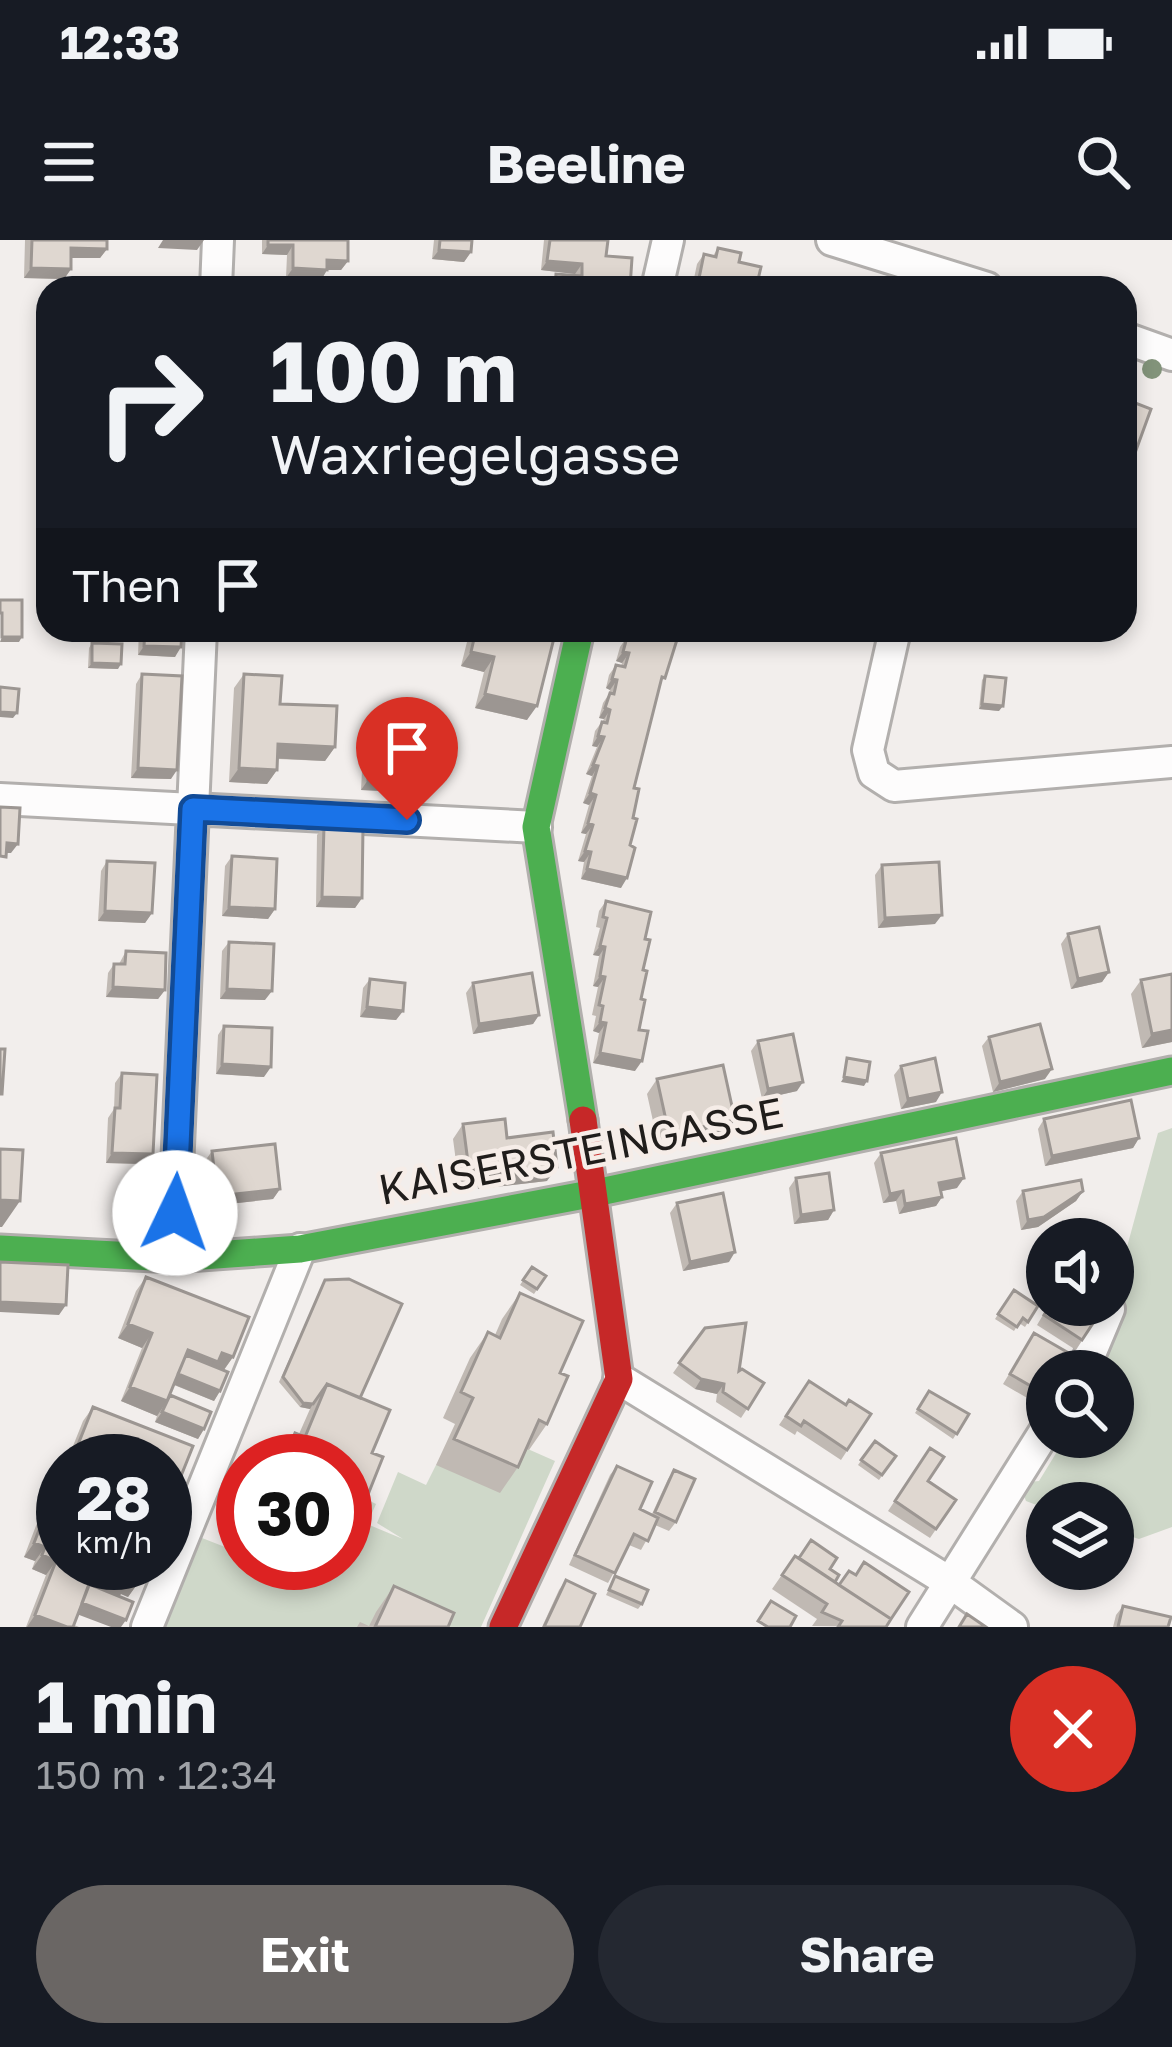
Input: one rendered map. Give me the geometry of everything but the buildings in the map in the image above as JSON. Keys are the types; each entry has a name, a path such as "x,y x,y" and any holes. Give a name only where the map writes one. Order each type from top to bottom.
{"street":[{"path":"216,276 218,240"},
{"path":"660,276 668,240"},
{"path":"832,240 947,276"},
{"path":"1137,342 1172,355"},
{"path":"172,1258 200,642"},
{"path":"503,1627 619,1379 595,1193 536,827 577,642"},
{"path":"892,642 868,750 874,773 894,786 1172,762"},
{"path":"0,800 536,827"},
{"name":"KAISERSTEINGASSE","path":"0,1249 172,1258 300,1250 1172,1071"},
{"path":"146,1627 300,1250"},
{"path":"619,1379 951,1583 1012,1627"},
{"path":"922,1627 1028,1458"}],"green space":[{"path":"1172,1128 1172,1527 1139,1539 1134,1537 1134,1482 1029,1482 1039,1481 1053,1458 1134,1458 1134,1350 1105,1350 1115,1326 1134,1326 1134,1221 1158,1133"},
{"path":"521,1446 555,1461 481,1627 163,1627 179,1590 192,1590 192,1561 202,1538 216,1543 216,1590 372,1590 372,1526 403,1539 377,1523 398,1472 426,1485 436,1465"}],"traffic: fast":[{"path":"577,642 536,827 583,1120"},
{"path":"0,1249 173,1258 300,1249 595,1193 1172,1071"}],"traffic: jam":[{"path":"503,1627 619,1379 583,1120"}],"route":[{"path":"175,1213 193,809 407,820"}]}
